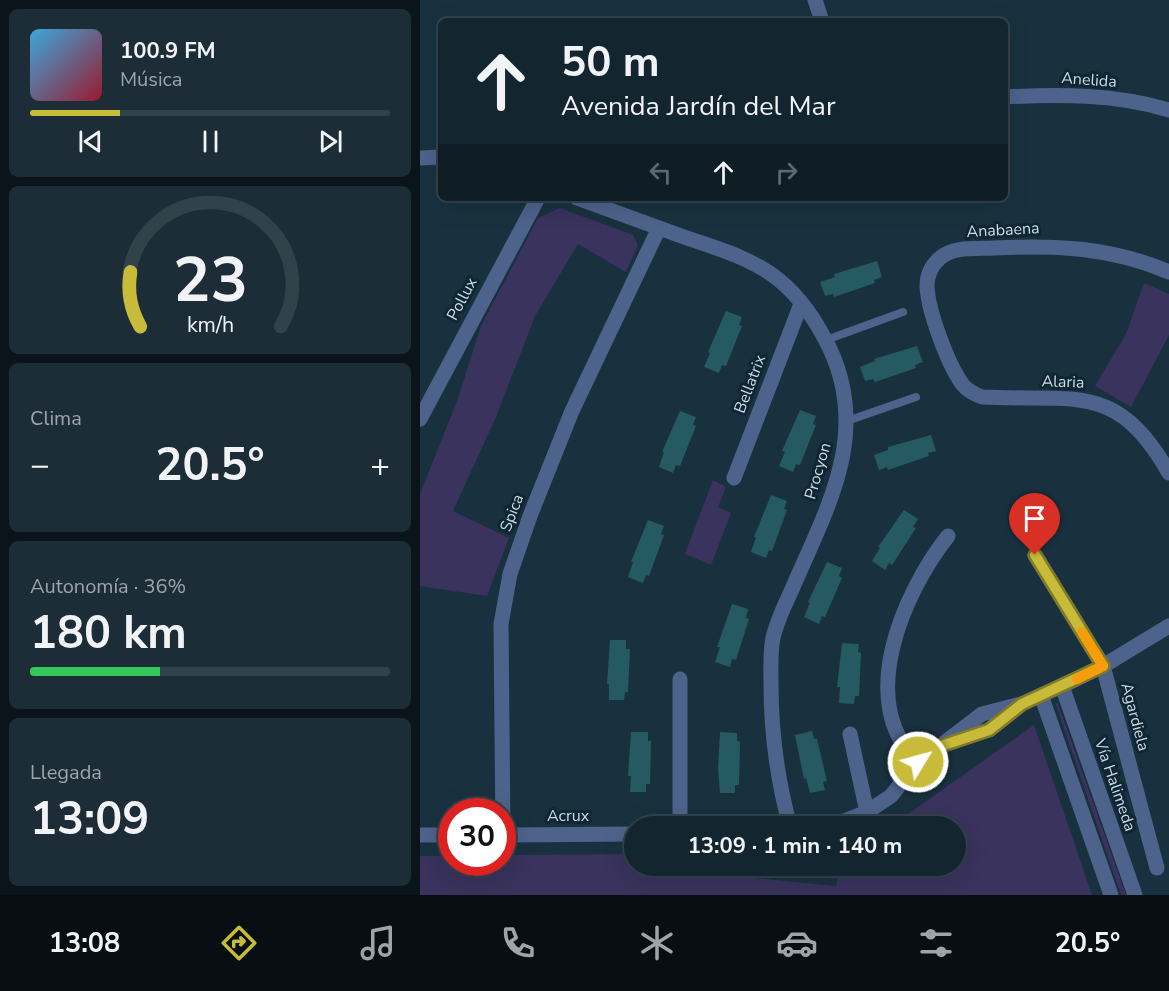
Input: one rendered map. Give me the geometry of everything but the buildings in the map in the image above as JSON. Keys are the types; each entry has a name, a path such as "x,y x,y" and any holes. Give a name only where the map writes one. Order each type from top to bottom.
{"street":[{"path":"815,0 821,18"},
{"name":"Anelida","path":"1008,97 1047,95 1105,98 1169,110"},
{"path":"420,159 438,157"},
{"name":"Pollux","path":"420,419 536,201"},
{"name":"Procyon","path":"585,201 730,253 761,268 780,281 801,304 826,340 841,380 847,421 845,449 838,480 777,625 771,650 772,738 788,816"},
{"name":"Spica","path":"503,798 501,624 510,574 526,526 572,411 659,228"},
{"name":"Anabaena","path":"963,386 952,368 927,287 930,270 943,256 960,250 1067,246 1108,252 1169,272"},
{"name":"Bellatrix","path":"734,478 801,304"},
{"name":"Alaria","path":"963,386 982,397 1079,398 1100,404 1126,417 1140,429 1169,472"},
{"path":"918,762 897,737 890,716 888,694 892,659 899,627 913,589 948,536"},
{"name":"Agardiela","path":"1035,555 1103,666 1157,868"},
{"path":"857,816 867,812 896,791 918,762 982,714 1022,704 1062,686 1103,666 1169,626"},
{"path":"680,679 680,816"},
{"name":"Vía Halimeda","path":"1062,686 1135,895"},
{"path":"1041,695 1111,895"},
{"path":"850,734 867,812"},
{"name":"Acrux","path":"516,835 624,834"},
{"path":"420,835 438,835"}],"lane":[{"path":"826,340 903,312"},
{"path":"847,421 916,397"}],"shaded area":[{"path":"560,208 633,235 638,245 626,272 578,244 535,316 496,417 453,511 509,538 487,596 420,586 420,494 457,401 481,326 538,218"},
{"path":"1144,283 1169,294 1169,335 1131,407 1095,386 1126,334"},
{"path":"713,480 726,487 718,507 731,513 711,565 685,554"},
{"path":"1055,702 1058,704 1126,895 1121,895"},
{"path":"1034,725 1092,895 420,895 420,856 438,856 438,876 516,876 516,855 624,854 624,876 733,876 836,886 838,876 966,876 966,816 905,816"}],"slow traffic":[{"path":"1077,679 1103,666 1082,632"}],"route":[{"path":"918,762 935,748 989,730 1022,704 1103,666 1035,555"}]}
